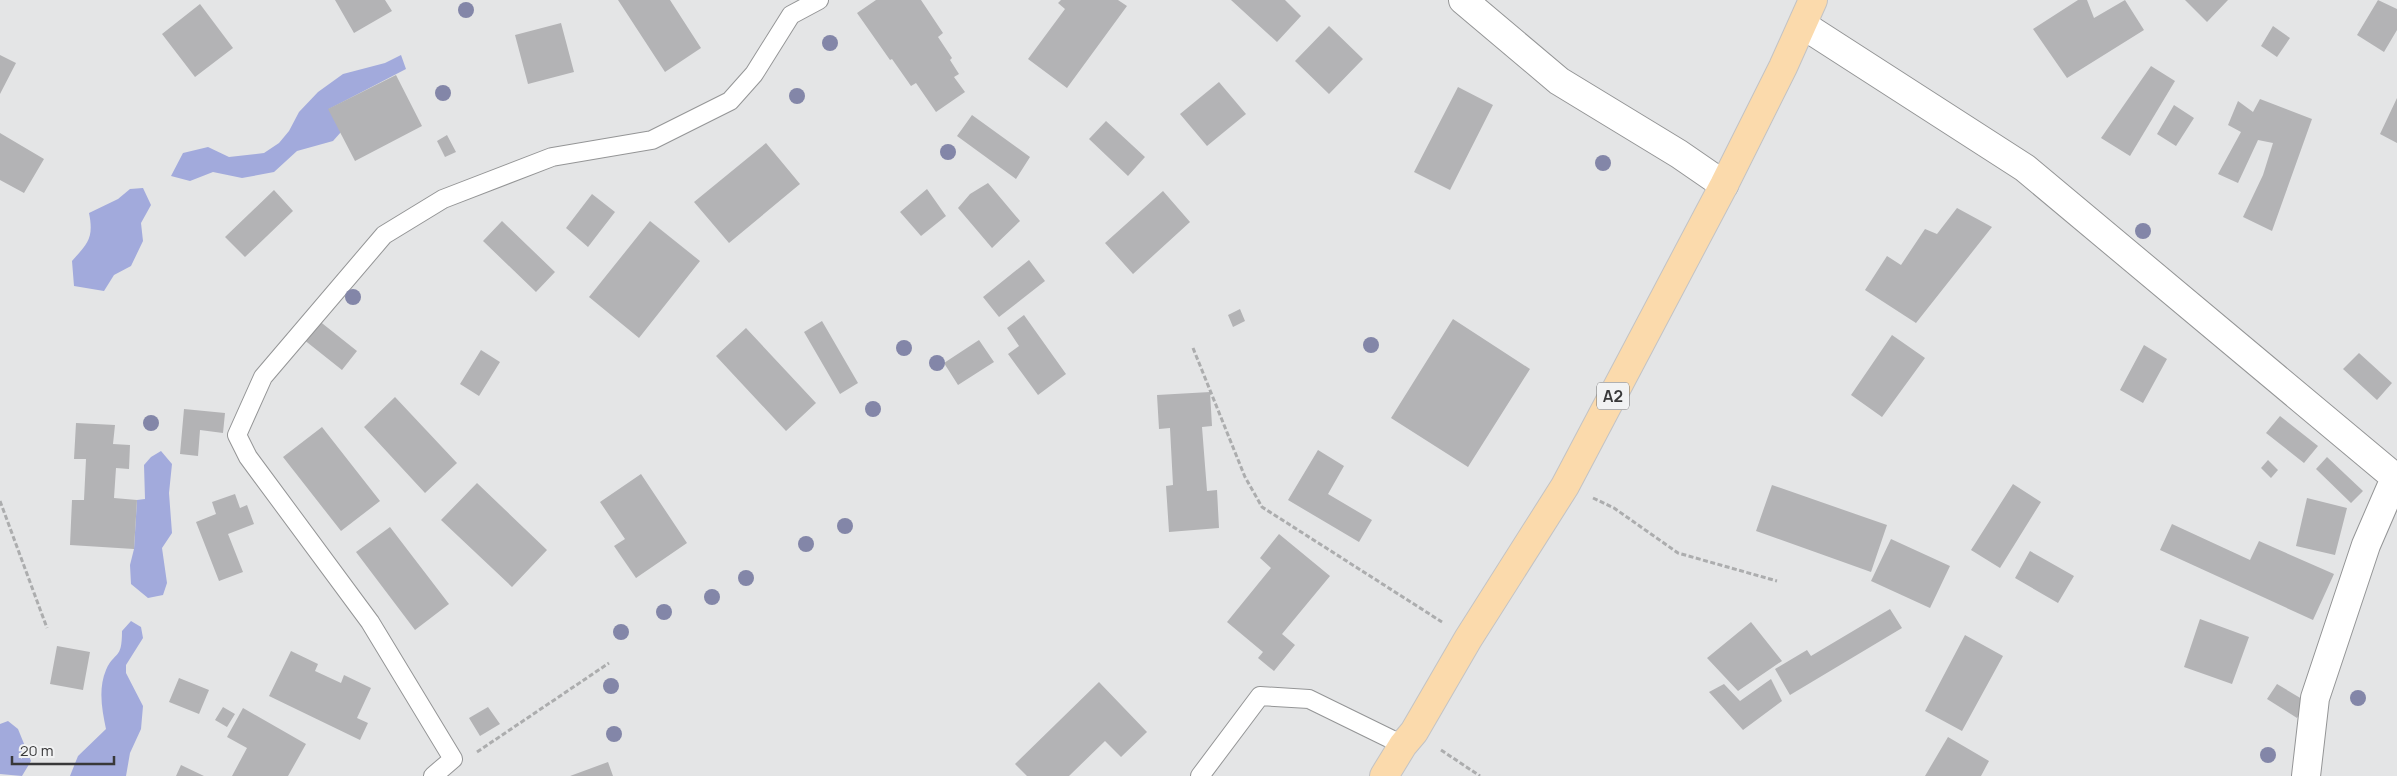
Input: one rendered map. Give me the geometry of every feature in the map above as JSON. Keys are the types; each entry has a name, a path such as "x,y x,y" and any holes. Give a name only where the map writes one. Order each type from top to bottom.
{"main road":[{"name":"A2","path":"1384,776 1468,639 1566,486 1724,185 1808,12"}],"street":[{"path":"1463,0 1559,81 1679,154 1724,185"},
{"path":"1808,12 2025,168 2396,479 2366,545 2315,698 2306,776"}],"lane":[{"path":"433,776 453,759 370,622 248,457 237,434 263,377 384,235 443,199 552,157 652,140 730,101 754,74 791,15 819,0"},
{"path":"1200,776 1260,696 1308,699 1408,739"}],"path":[{"path":"1193,348 1245,477 1262,507 1468,639"},
{"path":"1566,486 1614,508 1678,553 1776,581"},
{"path":"0,501 47,628"},
{"path":"453,759 469,757 609,663"},
{"path":"1408,739 1480,776"}],"shaded area":[{"path":"401,55 406,69 329,109 341,132 333,141 297,151 274,172 242,178 213,172 190,181 171,176 183,153 208,147 229,157 264,153 279,143 289,131 299,112 318,92 343,74 385,63"},
{"path":"143,188 151,205 141,223 143,241 131,266 114,275 104,291 74,286 72,261 88,240 91,229 89,213 118,199 130,189"},
{"path":"161,451 172,464 169,493 172,533 162,548 167,583 163,595 148,598 131,584 130,565 134,549 137,500 145,499 144,465 151,457"},
{"path":"131,621 141,627 143,638 126,665 126,673 143,706 141,729 130,753 126,776 70,776 78,756 106,729 101,700 102,685 109,664 121,647 122,631"},
{"path":"8,721 18,729 31,761 22,776 0,774 0,724"}],"building":[{"path":"335,0 385,0 392,11 354,33"},
{"path":"618,0 670,0 701,48 665,72"},
{"path":"876,0 921,0 943,33 938,37 952,58 950,60 959,74 954,77 965,92 936,112 916,83 911,86 892,59 890,60 857,13"},
{"path":"1061,0 1118,0 1127,6 1067,88 1028,59 1065,9 1058,3"},
{"path":"1231,0 1285,0 1301,16 1277,42"},
{"path":"2078,0 2087,0 2094,18 2125,0 2144,30 2067,78 2033,29"},
{"path":"2185,0 2228,0 2207,22"},
{"path":"2378,0 2397,9 2397,30 2384,52 2357,35"},
{"path":"200,4 233,48 195,77 162,34"},
{"path":"561,23 574,72 528,84 515,35"},
{"path":"1329,26 1363,59 1329,94 1295,61"},
{"path":"2273,26 2290,38 2277,57 2261,46"},
{"path":"0,55 16,63 0,94"},
{"path":"2151,66 2175,81 2130,156 2101,138"},
{"path":"396,75 422,126 355,161 328,109"},
{"path":"1219,82 1246,114 1207,146 1180,114"},
{"path":"1458,87 1493,105 1450,190 1414,172"},
{"path":"2397,98 2397,143 2380,134"},
{"path":"2260,99 2312,119 2272,231 2243,217 2263,175 2273,143 2258,140 2238,183 2218,174 2241,132 2228,125 2238,101 2253,112"},
{"path":"2174,105 2194,118 2176,146 2157,134"},
{"path":"972,115 1030,157 1016,179 957,136"},
{"path":"1106,121 1145,157 1128,176 1089,139"},
{"path":"0,133 44,159 24,193 0,180"},
{"path":"447,135 456,152 445,157 437,141"},
{"path":"766,143 800,184 729,243 694,202"},
{"path":"988,183 1020,221 992,248 958,208 970,194"},
{"path":"927,189 946,216 921,236 900,212"},
{"path":"274,190 293,211 245,257 225,237"},
{"path":"1163,191 1190,222 1133,274 1105,243"},
{"path":"592,194 615,212 588,247 566,228"},
{"path":"1957,208 1992,227 1916,323 1865,290 1887,256 1901,265 1925,229 1937,234"},
{"path":"502,221 555,272 536,292 483,241"},
{"path":"650,221 700,261 639,338 589,297"},
{"path":"1029,260 1045,281 999,317 983,297"},
{"path":"1240,309 1245,321 1233,327 1228,315"},
{"path":"1024,315 1066,374 1038,395 1008,354 1019,346 1007,328"},
{"path":"1453,319 1530,369 1468,467 1391,418"},
{"path":"318,320 357,351 342,370 303,339"},
{"path":"822,321 858,383 840,394 804,332"},
{"path":"746,328 816,403 786,431 716,356"},
{"path":"1892,335 1925,358 1882,417 1851,395"},
{"path":"979,340 994,362 958,385 944,363"},
{"path":"2144,345 2167,359 2143,403 2120,390"},
{"path":"481,350 500,362 479,396 460,384"},
{"path":"2359,353 2392,383 2377,400 2343,369"},
{"path":"1210,392 1212,426 1202,427 1207,491 1217,490 1219,528 1169,532 1166,486 1173,485 1170,428 1159,429 1157,395"},
{"path":"395,397 457,463 425,493 364,427"},
{"path":"184,409 225,413 223,433 200,430 198,456 180,454"},
{"path":"2280,416 2318,446 2304,463 2266,433"},
{"path":"76,423 115,425 113,444 130,445 129,469 116,468 114,498 137,500 134,549 70,545 72,500 84,500 86,459 74,459"},
{"path":"322,427 380,501 341,531 283,457"},
{"path":"1318,450 1344,466 1328,494 1372,520 1359,542 1288,500"},
{"path":"2327,457 2363,491 2351,503 2316,469"},
{"path":"2268,460 2278,470 2271,478 2261,468"},
{"path":"641,474 687,543 636,578 614,546 625,539 600,502"},
{"path":"477,483 547,550 512,587 441,520"},
{"path":"2013,484 2041,502 2000,568 1971,550"},
{"path":"1772,485 1887,525 1871,572 1756,531"},
{"path":"235,494 240,508 247,505 254,524 228,534 243,572 219,581 196,522 216,514 212,502"},
{"path":"2307,498 2347,508 2335,555 2296,546"},
{"path":"2172,524 2250,560 2259,541 2334,574 2313,620 2160,550"},
{"path":"390,527 449,604 415,630 356,552"},
{"path":"1279,534 1330,576 1282,634 1295,645 1274,671 1258,658 1263,652 1227,622 1271,568 1260,558"},
{"path":"1891,539 1950,566 1930,608 1871,581"},
{"path":"2030,551 2074,576 2058,603 2015,578"},
{"path":"1890,609 1902,628 1790,695 1775,669 1807,650 1811,656"},
{"path":"2200,619 2249,637 2232,684 2184,667"},
{"path":"1751,622 1782,661 1738,691 1707,658"},
{"path":"1965,635 2003,656 1962,731 1925,711"},
{"path":"57,646 90,652 83,690 50,684"},
{"path":"291,651 318,664 315,671 341,683 344,675 371,688 357,718 368,723 360,740 269,696"},
{"path":"179,678 209,690 199,714 169,702"},
{"path":"1771,679 1782,701 1743,730 1709,692 1724,684 1740,701"},
{"path":"1099,682 1147,732 1121,757 1105,741 1069,776 1027,776 1015,764"},
{"path":"2277,684 2307,702 2297,718 2267,699"},
{"path":"223,707 235,714 227,727 215,720"},
{"path":"488,707 500,724 480,736 469,718"},
{"path":"243,708 306,744 288,776 232,776 247,748 227,737"},
{"path":"1948,737 1989,761 1981,776 1925,776"},
{"path":"608,762 613,776 570,776"},
{"path":"181,765 204,776 176,776"}]}
